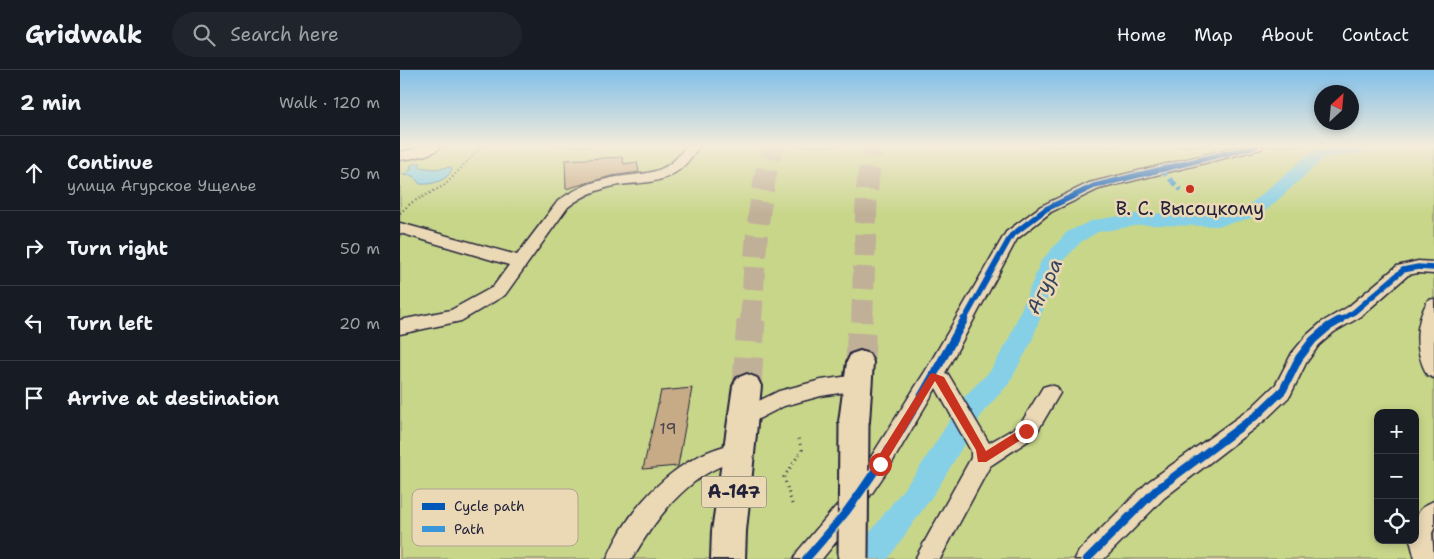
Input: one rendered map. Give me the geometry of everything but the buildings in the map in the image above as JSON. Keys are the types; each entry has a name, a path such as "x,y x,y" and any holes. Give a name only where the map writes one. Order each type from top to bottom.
{"highway":[{"path":"853,559 854,422 858,372"},
{"name":"А-147","path":"728,545 747,386"}],"street":[{"path":"400,327 455,316 500,291 568,199 594,187 646,179 673,169"},
{"path":"806,559 850,506 880,464 933,376 1011,236 1046,209 1094,186 1164,169"},
{"path":"400,228 493,256 522,261"},
{"path":"1087,559 1156,490 1258,414 1283,390 1299,358 1313,340 1328,327 1354,312 1403,270 1418,267 1434,268"},
{"path":"1434,305 1426,322 1425,337 1434,370"},
{"path":"743,418 779,399 821,388 858,372"},
{"path":"933,376 940,380 982,454"},
{"path":"927,559 982,454 1026,431 1050,393"},
{"path":"619,559 647,514 665,494 692,472 716,458 738,453"},
{"path":"1428,559 1423,550 1420,531 1429,516 1434,512"}],"path":[{"path":"400,213 411,203 445,185 460,169"},
{"path":"792,504 784,478 802,450 798,438"}],"green space":[{"path":"400,169 1434,169 1434,559 400,559"}],"water":[{"path":"412,169 452,169 447,177 439,181 420,184 413,176 403,175"}],"waterway":[{"name":"Агура","path":"869,559 928,479 975,403 999,378 1019,343 1051,261 1074,237 1093,226 1141,219 1219,220 1253,212 1300,169"}],"tunnel":[{"path":"751,322 755,255 767,169"},
{"path":"862,322 869,169"},
{"path":"747,386 751,320"},
{"path":"860,362 862,320"}],"marked path":[{"path":"1160,169 1181,190"}],"cycle path":[{"path":"806,559 845,513 879,464 933,376 1011,236 1046,209 1094,186 1164,169"},
{"path":"1087,559 1156,490 1258,414 1283,390 1299,358 1313,340 1328,327 1354,312 1403,270 1418,267 1434,268"}],"place":[{"name":"В. С. Высоцкому","path":"1190,189"}],"route":[{"path":"880,464 933,376 940,380 945,387 981,449 982,459 1026,431"}]}
